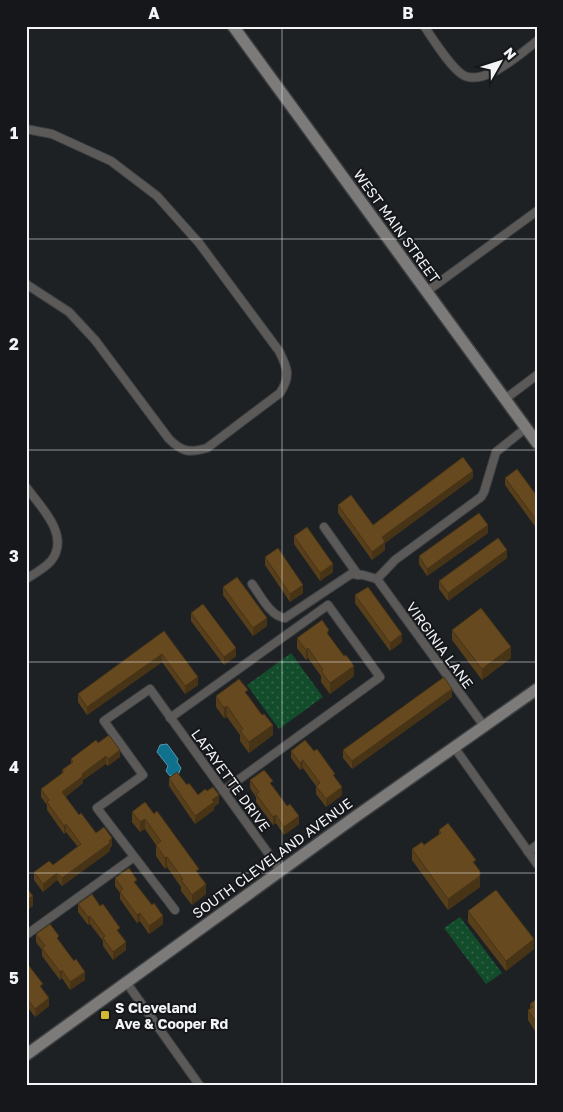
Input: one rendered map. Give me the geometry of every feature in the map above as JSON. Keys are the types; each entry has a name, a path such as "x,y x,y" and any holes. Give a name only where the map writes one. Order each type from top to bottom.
{"main road":[{"name":"WEST MAIN STREET","path":"233,26 537,443"},
{"name":"SOUTH CLEVELAND AVENUE","path":"26,1055 537,688"}],"street":[{"path":"424,26 455,68 464,75 474,78 485,76 498,69 537,41"},
{"path":"26,129 52,134 111,161 157,196 199,243 279,351 286,365 288,375 286,384 280,394 207,448 186,451 176,447 169,440 94,340 69,312 26,284"},
{"path":"426,292 537,211"},
{"path":"505,399 537,375"},
{"path":"252,584 273,613 278,617 285,618 351,574 376,579 395,560 481,497 496,452 526,428"},
{"path":"26,487 54,525 58,548 50,562 26,579"},
{"path":"324,527 358,575"},
{"name":"VIRGINIA LANE","path":"376,579 484,726"},
{"path":"170,718 328,605 380,677 223,791"},
{"name":"LAFAYETTE DRIVE","path":"134,857 97,808 143,775 104,721 150,689 281,871"},
{"path":"454,746 537,864"},
{"path":"528,852 537,845"},
{"path":"26,935 134,857 175,910"},
{"path":"126,982 200,1086"}],"green space":[{"path":"291,653 323,697 279,729 247,685"},
{"path":"460,917 502,973 486,984 444,928"}],"water":[{"path":"167,744 178,759 177,762 181,768 178,775 170,776 166,771 168,766 157,752 160,745"}],"building":[{"path":"463,457 473,471 382,537 385,542 372,552 338,505 351,495 373,525"},
{"path":"517,469 537,496 537,521 505,478"},
{"path":"479,513 488,525 427,569 419,556"},
{"path":"307,527 333,564 320,573 294,536"},
{"path":"498,538 507,550 448,593 439,581"},
{"path":"278,548 303,585 290,594 265,557"},
{"path":"237,577 267,618 253,628 223,587"},
{"path":"368,587 402,634 390,643 355,595"},
{"path":"203,604 236,648 224,657 191,613"},
{"path":"481,608 511,647 482,669 452,630"},
{"path":"322,620 329,630 327,633 354,666 330,683 308,648 306,650 297,638"},
{"path":"164,631 198,677 185,686 162,654 87,707 78,694"},
{"path":"444,677 452,689 352,761 343,750"},
{"path":"239,679 248,690 245,692 262,715 264,714 273,725 249,742 240,731 243,729 227,706 224,708 216,696"},
{"path":"109,735 120,750 108,759 106,756 62,792 79,815 81,813 96,833 104,827 112,838 109,841 110,843 62,878 57,873 43,884 34,872 49,861 53,865 81,844 66,824 64,826 47,802 49,800 41,789 64,772 62,770 73,762 71,759 96,740 98,743"},
{"path":"305,740 314,751 317,749 342,787 326,799 316,786 320,783 303,760 300,763 291,751"},
{"path":"264,770 273,781 270,783 287,806 290,804 299,816 284,827 276,815 273,817 256,794 259,792 250,780"},
{"path":"177,772 198,795 205,789 207,791 213,787 219,795 212,800 214,802 195,816 169,778"},
{"path":"145,802 154,814 157,811 199,869 196,871 206,884 192,895 181,880 183,879 156,845 161,841 145,819 140,822 132,812"},
{"path":"448,823 476,860 473,862 480,871 480,876 448,899 412,849 422,842 424,845 441,833 439,830"},
{"path":"129,868 137,880 134,882 152,905 154,903 163,916 149,926 140,913 137,915 120,892 123,889 115,878"},
{"path":"26,887 33,896 26,900"},
{"path":"496,890 534,939 506,961 468,911"},
{"path":"92,894 100,906 103,904 120,928 117,930 126,942 113,952 103,938 105,936 78,904"},
{"path":"50,924 59,936 57,938 85,972 70,982 42,948 45,946 36,934"},
{"path":"26,962 43,984 40,986 49,998 35,1009 26,997 28,995 26,992"},
{"path":"537,999 537,1024 528,1010 533,1007 530,1004"}],"place":[{"name":"S Cleveland Ave & Cooper Rd","path":"105,1015"}]}
